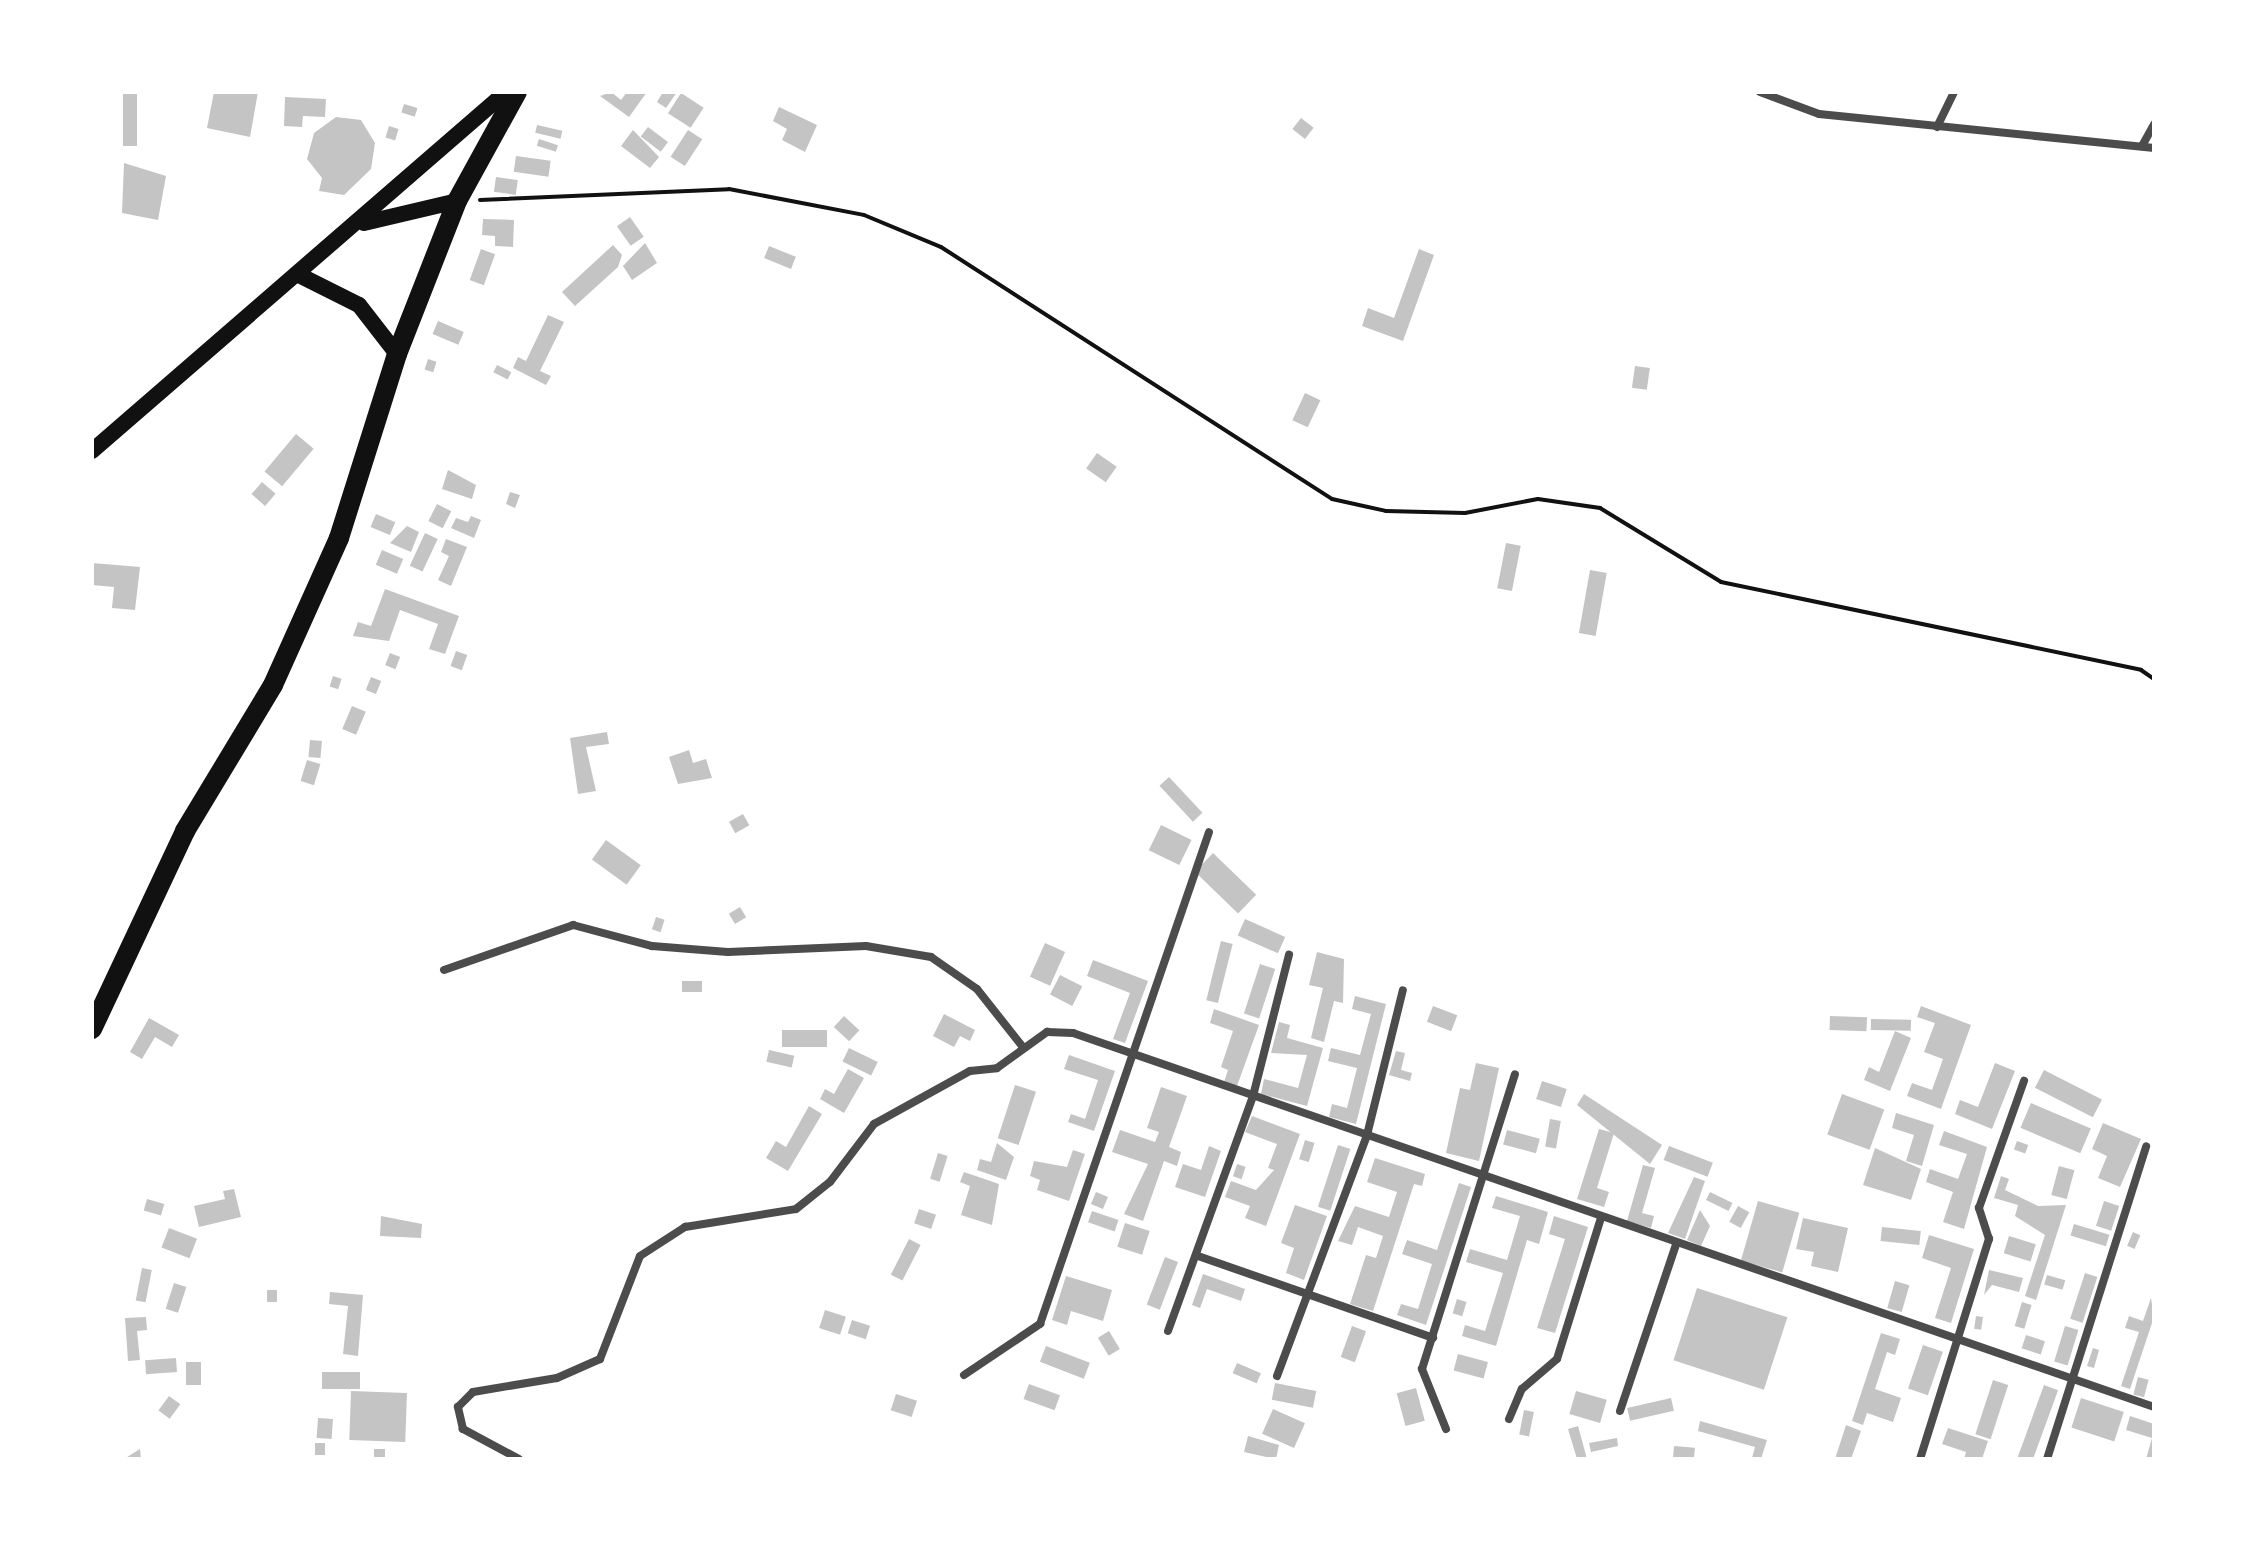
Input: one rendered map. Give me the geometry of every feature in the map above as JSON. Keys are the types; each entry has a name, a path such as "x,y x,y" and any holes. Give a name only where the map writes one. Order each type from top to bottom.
{"main road":[{"path":"92,451 363,224 506,92"},
{"path":"92,1029 185,831 273,685 339,538 397,354 457,201 517,92"},
{"path":"363,224 457,201"},
{"path":"299,275 359,305 397,354"}],"street":[{"path":"1760,92 1819,114 2154,148"},
{"path":"1937,127 1954,92"},
{"path":"2142,146 2154,124"},
{"path":"964,1375 1040,1324 1135,1057 1209,832"},
{"path":"444,970 573,925 652,946 728,952 866,946 931,957 977,989 1022,1046"},
{"path":"1168,1331 1198,1256 1253,1096 1289,955"},
{"path":"1277,1376 1367,1135 1403,990"},
{"path":"519,1459 463,1429 458,1407 473,1392 583,1371 600,1359 640,1256 685,1227 796,1209 830,1182 874,1124 970,1071 997,1068 1022,1046 1047,1032 1073,1033 1135,1057 1488,1176 1676,1245 2154,1407"},
{"path":"1446,1429 1422,1369 1488,1176 1515,1074"},
{"path":"1920,1459 1962,1340 1989,1239 1979,1208 2024,1081"},
{"path":"2047,1459 2076,1382 2146,1146"},
{"path":"1509,1419 1522,1389 1557,1359 1601,1218"},
{"path":"1620,1411 1676,1245"},
{"path":"1198,1256 1433,1338"}],"path":[{"path":"457,201 729,189 864,215 941,247 1332,499 1386,511 1465,513 1538,499 1600,508 1721,582 2141,670 2154,679"}],"building":[{"path":"123,92 137,92 137,146 123,146"},
{"path":"214,92 258,92 250,137 207,128"},
{"path":"611,92 621,100 627,92 647,92 629,117 600,96"},
{"path":"663,92 677,92 666,108 657,102"},
{"path":"681,93 704,108 691,128 668,113"},
{"path":"285,97 326,99 325,117 303,116 302,127 284,126"},
{"path":"404,104 417,108 415,117 401,113"},
{"path":"779,107 817,125 805,152 782,140 787,129 773,121"},
{"path":"336,117 361,120 375,143 371,169 344,195 319,191 322,178 307,159 314,133"},
{"path":"1301,118 1314,128 1305,139 1292,129"},
{"path":"537,125 562,131 561,139 535,133"},
{"path":"389,126 399,129 395,140 385,137"},
{"path":"648,127 668,142 661,152 641,137"},
{"path":"633,130 659,157 650,168 621,146"},
{"path":"688,130 702,139 685,166 671,157"},
{"path":"539,139 558,145 556,152 537,146"},
{"path":"516,156 551,161 548,177 514,172"},
{"path":"124,163 166,176 158,220 122,213"},
{"path":"496,177 518,180 516,195 494,192"},
{"path":"630,217 644,237 631,246 617,226"},
{"path":"483,219 514,220 513,247 495,246 495,236 482,235"},
{"path":"645,243 657,263 632,280 623,266"},
{"path":"613,245 622,255 618,267 575,306 562,292"},
{"path":"769,246 796,257 791,269 764,258"},
{"path":"481,249 495,254 484,285 470,280"},
{"path":"1419,249 1434,255 1403,341 1362,326 1368,308 1394,318"},
{"path":"548,315 564,322 540,371 551,376 546,385 513,368 518,357 526,361"},
{"path":"438,321 464,332 458,345 433,334"},
{"path":"428,359 437,362 433,372 425,369"},
{"path":"497,365 511,372 508,379 493,372"},
{"path":"1635,366 1650,368 1647,390 1632,388"},
{"path":"1305,393 1320,400 1308,427 1292,420"},
{"path":"296,434 314,449 282,486 265,472"},
{"path":"1097,453 1117,467 1106,482 1086,469"},
{"path":"448,470 476,485 472,499 442,489"},
{"path":"262,482 276,494 265,506 252,494"},
{"path":"510,492 520,495 515,508 506,504"},
{"path":"437,504 451,511 443,528 428,521"},
{"path":"376,514 395,522 390,535 371,527"},
{"path":"471,516 481,520 474,538 451,528 456,518 468,522"},
{"path":"407,526 419,532 411,552 390,543"},
{"path":"425,533 438,539 422,572 410,566"},
{"path":"446,539 467,547 451,586 438,580 449,556 441,552"},
{"path":"1506,543 1521,546 1512,591 1497,588"},
{"path":"382,550 403,559 397,574 376,565"},
{"path":"92,563 140,567 135,610 112,608 114,587 92,585"},
{"path":"1590,570 1607,573 1596,636 1579,633"},
{"path":"385,589 459,616 445,654 429,649 438,624 400,610 389,641 353,636 358,622 371,626"},
{"path":"456,651 467,655 462,670 451,666"},
{"path":"390,653 400,657 395,669 385,665"},
{"path":"333,676 342,679 338,689 330,686"},
{"path":"371,677 381,681 376,694 366,690"},
{"path":"352,706 366,712 356,735 342,729"},
{"path":"607,732 609,744 586,747 596,791 578,794 570,738"},
{"path":"310,740 322,741 320,758 309,757"},
{"path":"689,750 693,763 706,759 712,778 678,784 669,757"},
{"path":"307,760 320,764 314,785 301,781"},
{"path":"1169,777 1202,813 1193,822 1159,786"},
{"path":"743,814 749,825 735,833 729,822"},
{"path":"1161,825 1192,840 1179,865 1149,850"},
{"path":"606,840 641,865 627,885 592,859"},
{"path":"1213,853 1256,895 1238,913 1195,872"},
{"path":"740,907 746,917 735,924 729,914"},
{"path":"656,917 665,920 661,932 652,929"},
{"path":"1245,919 1285,937 1278,953 1238,935"},
{"path":"1221,941 1233,944 1218,1003 1206,1000"},
{"path":"1045,943 1065,952 1050,986 1030,977"},
{"path":"1317,952 1344,959 1343,1003 1334,1001 1324,1042 1311,1038 1323,988 1309,985"},
{"path":"1093,960 1148,981 1125,1043 1113,1039 1130,993 1087,976"},
{"path":"1260,964 1275,969 1259,1018 1244,1013"},
{"path":"1060,975 1082,986 1072,1006 1050,995"},
{"path":"682,981 702,981 702,992 682,992"},
{"path":"1355,996 1386,1004 1356,1124 1329,1117 1332,1104 1347,1108 1357,1068 1328,1061 1331,1048 1360,1055 1371,1014 1352,1009"},
{"path":"1433,1006 1457,1015 1451,1031 1427,1022"},
{"path":"1921,1006 1971,1025 1941,1109 1907,1096 1912,1083 1932,1090 1943,1059 1924,1052 1935,1023 1917,1017"},
{"path":"1214,1009 1259,1025 1237,1086 1224,1082 1228,1070 1221,1067 1233,1031 1210,1023"},
{"path":"944,1014 975,1030 970,1041 960,1036 954,1047 933,1036"},
{"path":"844,1016 859,1030 849,1041 834,1027"},
{"path":"1830,1016 1867,1017 1866,1031 1830,1030"},
{"path":"149,1018 179,1035 172,1047 155,1037 142,1059 130,1052"},
{"path":"1871,1019 1911,1020 1911,1031 1871,1030"},
{"path":"1279,1022 1290,1025 1287,1038 1323,1048 1307,1106 1261,1094 1264,1079 1298,1088 1307,1055 1271,1053"},
{"path":"782,1030 827,1030 827,1047 782,1047"},
{"path":"1895,1031 1911,1038 1890,1091 1864,1080 1869,1067 1879,1072"},
{"path":"849,1048 878,1062 871,1076 842,1061"},
{"path":"769,1050 794,1056 792,1068 766,1062"},
{"path":"1396,1051 1405,1053 1401,1070 1412,1073 1410,1081 1389,1075"},
{"path":"1069,1055 1115,1071 1094,1131 1068,1122 1071,1114 1085,1119 1098,1080 1064,1069"},
{"path":"1476,1063 1499,1068 1479,1161 1446,1153 1460,1088 1470,1090"},
{"path":"1995,1063 2015,1071 1992,1129 1955,1114 1960,1100 1978,1107"},
{"path":"848,1069 864,1078 844,1113 820,1099 825,1089 834,1094"},
{"path":"2044,1070 2102,1100 2093,1117 2035,1088"},
{"path":"1542,1081 1567,1089 1561,1107 1536,1099"},
{"path":"1015,1085 1036,1092 1019,1145 998,1138"},
{"path":"1161,1087 1187,1096 1169,1147 1181,1152 1177,1166 1164,1161 1143,1221 1124,1214 1148,1164 1112,1152 1120,1130 1155,1142 1159,1132 1147,1128"},
{"path":"1584,1094 1662,1145 1650,1164 1577,1105"},
{"path":"1842,1094 1884,1109 1870,1150 1827,1134"},
{"path":"2031,1103 2091,1128 2080,1153 2020,1128"},
{"path":"809,1106 822,1114 788,1171 766,1158 776,1141 786,1147"},
{"path":"1896,1113 1934,1125 1922,1166 1906,1161 1914,1135 1892,1128"},
{"path":"1252,1116 1300,1134 1266,1226 1245,1218 1250,1206 1225,1197 1231,1181 1256,1190 1274,1170 1268,1168 1277,1144 1245,1132"},
{"path":"1550,1119 1561,1121 1556,1148 1545,1147"},
{"path":"2103,1123 2141,1139 2120,1187 2098,1178 2107,1156 2092,1149"},
{"path":"1599,1129 1614,1133 1597,1188 1609,1192 1604,1207 1577,1199"},
{"path":"1507,1130 1540,1139 1536,1153 1503,1144"},
{"path":"1944,1131 1987,1147 1964,1229 1943,1222 1953,1192 1926,1182 1930,1169 1958,1179 1967,1154 1939,1145"},
{"path":"1305,1140 1315,1143 1309,1162 1299,1159"},
{"path":"2017,1141 2028,1145 2025,1154 2014,1149"},
{"path":"997,1143 1014,1157 1006,1180 977,1170 980,1159 991,1162"},
{"path":"1338,1145 1350,1149 1330,1211 1318,1207"},
{"path":"1209,1146 1221,1151 1205,1197 1175,1187 1183,1164 1201,1170"},
{"path":"1669,1146 1713,1163 1708,1177 1664,1160"},
{"path":"1875,1148 1921,1169 1911,1200 1863,1185"},
{"path":"1073,1150 1085,1154 1069,1201 1037,1190 1040,1180 1030,1176 1034,1161 1067,1167"},
{"path":"938,1153 948,1156 940,1182 930,1179"},
{"path":"1375,1158 1425,1174 1422,1186 1414,1184 1373,1311 1350,1304 1366,1255 1376,1258 1383,1236 1358,1227 1352,1245 1338,1241 1355,1206 1389,1217 1397,1192 1367,1182"},
{"path":"1237,1164 1246,1167 1242,1179 1233,1176"},
{"path":"1643,1165 1655,1168 1642,1213 1654,1216 1651,1228 1627,1221"},
{"path":"2059,1166 2074,1170 2067,1199 2051,1195"},
{"path":"964,1172 999,1184 992,1225 961,1215 970,1186 960,1182"},
{"path":"2001,1176 2009,1179 2005,1190 2038,1206 2066,1205 2036,1300 2025,1296 2045,1235 2015,1216 2018,1205 1994,1198"},
{"path":"1694,1177 1705,1181 1685,1239 1668,1233"},
{"path":"1459,1183 1471,1187 1426,1325 1397,1315 1401,1304 1418,1309 1432,1264 1402,1254 1407,1240 1437,1250"},
{"path":"234,1189 241,1217 199,1227 194,1206 225,1199 223,1191"},
{"path":"1096,1192 1108,1197 1103,1209 1091,1204"},
{"path":"1710,1192 1732,1203 1729,1211 1706,1200"},
{"path":"1496,1196 1548,1212 1539,1244 1527,1240 1496,1346 1462,1336 1465,1325 1485,1331 1503,1273 1466,1262 1470,1249 1507,1260 1520,1216 1492,1208"},
{"path":"147,1199 164,1204 161,1215 144,1211"},
{"path":"1758,1201 1799,1213 1782,1272 1741,1261"},
{"path":"2104,1201 2119,1206 2111,1231 2096,1226"},
{"path":"1295,1205 1327,1216 1304,1280 1286,1273 1294,1248 1281,1243"},
{"path":"1738,1206 1749,1212 1741,1228 1729,1222"},
{"path":"919,1209 936,1215 931,1229 914,1223"},
{"path":"1700,1210 1710,1226 1701,1246 1687,1240"},
{"path":"1092,1211 1118,1220 1115,1231 1088,1222"},
{"path":"381,1216 422,1224 421,1238 380,1236"},
{"path":"1554,1216 1588,1227 1555,1333 1537,1328 1565,1239 1549,1234"},
{"path":"1803,1218 1848,1228 1838,1272 1811,1266 1814,1252 1796,1249"},
{"path":"1125,1223 1150,1231 1142,1255 1117,1247"},
{"path":"2074,1224 2109,1235 2106,1246 2070,1235"},
{"path":"1882,1227 1921,1231 1919,1245 1881,1241"},
{"path":"169,1228 197,1239 189,1258 161,1248"},
{"path":"2133,1232 2140,1235 2135,1249 2127,1246"},
{"path":"1929,1235 1974,1249 1951,1323 1935,1318 1951,1268 1922,1258"},
{"path":"2009,1236 2036,1244 2031,1261 2004,1253"},
{"path":"909,1239 921,1245 902,1281 891,1275"},
{"path":"1165,1257 1178,1262 1160,1310 1147,1305"},
{"path":"142,1268 152,1270 146,1302 136,1300"},
{"path":"1989,1270 2023,1278 2019,1292 1992,1285 1984,1295"},
{"path":"2085,1273 2097,1277 2083,1323 2070,1319"},
{"path":"1203,1274 1245,1289 1241,1301 1207,1289 1200,1308 1192,1305"},
{"path":"2047,1275 2065,1280 2063,1290 2044,1285"},
{"path":"1066,1276 1112,1290 1103,1321 1071,1311 1067,1325 1052,1320"},
{"path":"1895,1281 1909,1285 1902,1312 1887,1308"},
{"path":"174,1283 186,1287 178,1313 166,1309"},
{"path":"1697,1288 1787,1317 1764,1390 1674,1360"},
{"path":"267,1290 277,1290 277,1302 267,1302"},
{"path":"330,1292 363,1295 358,1356 343,1354 348,1306 329,1304"},
{"path":"2151,1298 2154,1317 2130,1389 2121,1386 2139,1332 2125,1328 2129,1316 2143,1321"},
{"path":"1457,1299 1467,1302 1462,1316 1453,1313"},
{"path":"2022,1302 2032,1305 2024,1329 2015,1326"},
{"path":"825,1310 846,1317 840,1335 819,1328"},
{"path":"1976,1316 1983,1317 1981,1330 1974,1329"},
{"path":"146,1317 147,1330 137,1331 140,1360 128,1361 125,1318"},
{"path":"852,1320 870,1326 866,1339 848,1333"},
{"path":"1352,1326 1366,1331 1355,1362 1341,1357"},
{"path":"2065,1326 2078,1330 2068,1365 2054,1361"},
{"path":"1109,1331 1120,1349 1109,1356 1098,1338"},
{"path":"1881,1333 1900,1339 1895,1355 1887,1352 1875,1389 1901,1398 1893,1422 1867,1413 1863,1425 1852,1421"},
{"path":"2026,1335 2045,1341 2041,1354 2022,1348"},
{"path":"1923,1345 1943,1352 1928,1395 1908,1388"},
{"path":"1046,1346 1090,1363 1084,1379 1040,1362"},
{"path":"2093,1348 2099,1350 2094,1368 2087,1366"},
{"path":"1458,1354 1488,1362 1484,1378 1454,1370"},
{"path":"176,1358 177,1372 146,1374 145,1360"},
{"path":"186,1362 201,1362 201,1385 186,1385"},
{"path":"1237,1363 1261,1373 1257,1383 1233,1373"},
{"path":"322,1372 360,1372 360,1389 322,1389"},
{"path":"2138,1377 2149,1380 2144,1397 2133,1394"},
{"path":"1993,1380 2008,1385 1991,1439 1975,1434"},
{"path":"1275,1383 1316,1391 1313,1408 1272,1400"},
{"path":"1029,1384 1060,1395 1055,1410 1024,1399"},
{"path":"2044,1385 2058,1390 2033,1459 2017,1458"},
{"path":"1416,1388 1425,1421 1405,1426 1397,1393"},
{"path":"351,1391 407,1393 405,1442 349,1440"},
{"path":"1576,1391 1607,1400 1600,1423 1569,1414"},
{"path":"896,1394 917,1401 912,1417 891,1410"},
{"path":"169,1396 180,1404 170,1419 158,1411"},
{"path":"1671,1398 1674,1411 1630,1421 1627,1408"},
{"path":"2081,1398 2124,1412 2114,1441 2071,1427"},
{"path":"1273,1409 1305,1423 1294,1448 1262,1434"},
{"path":"1524,1410 1534,1412 1529,1436 1519,1435"},
{"path":"2130,1416 2154,1424 2154,1459 2146,1459 2152,1438 2126,1430"},
{"path":"318,1418 333,1419 332,1439 317,1438"},
{"path":"1700,1421 1767,1440 1761,1459 1752,1458 1755,1447 1698,1431"},
{"path":"1846,1425 1861,1431 1851,1459 1835,1459"},
{"path":"1578,1426 1587,1459 1577,1459 1568,1429"},
{"path":"1948,1428 1988,1441 1982,1459 1964,1459 1966,1452 1942,1444"},
{"path":"1248,1436 1279,1445 1276,1459 1244,1452"},
{"path":"1617,1438 1618,1446 1591,1452 1589,1443"},
{"path":"315,1443 325,1443 325,1455 315,1455"},
{"path":"1674,1446 1695,1448 1694,1459 1673,1457"},
{"path":"140,1449 141,1459 124,1459"},
{"path":"374,1449 385,1449 385,1459 374,1459"}]}
